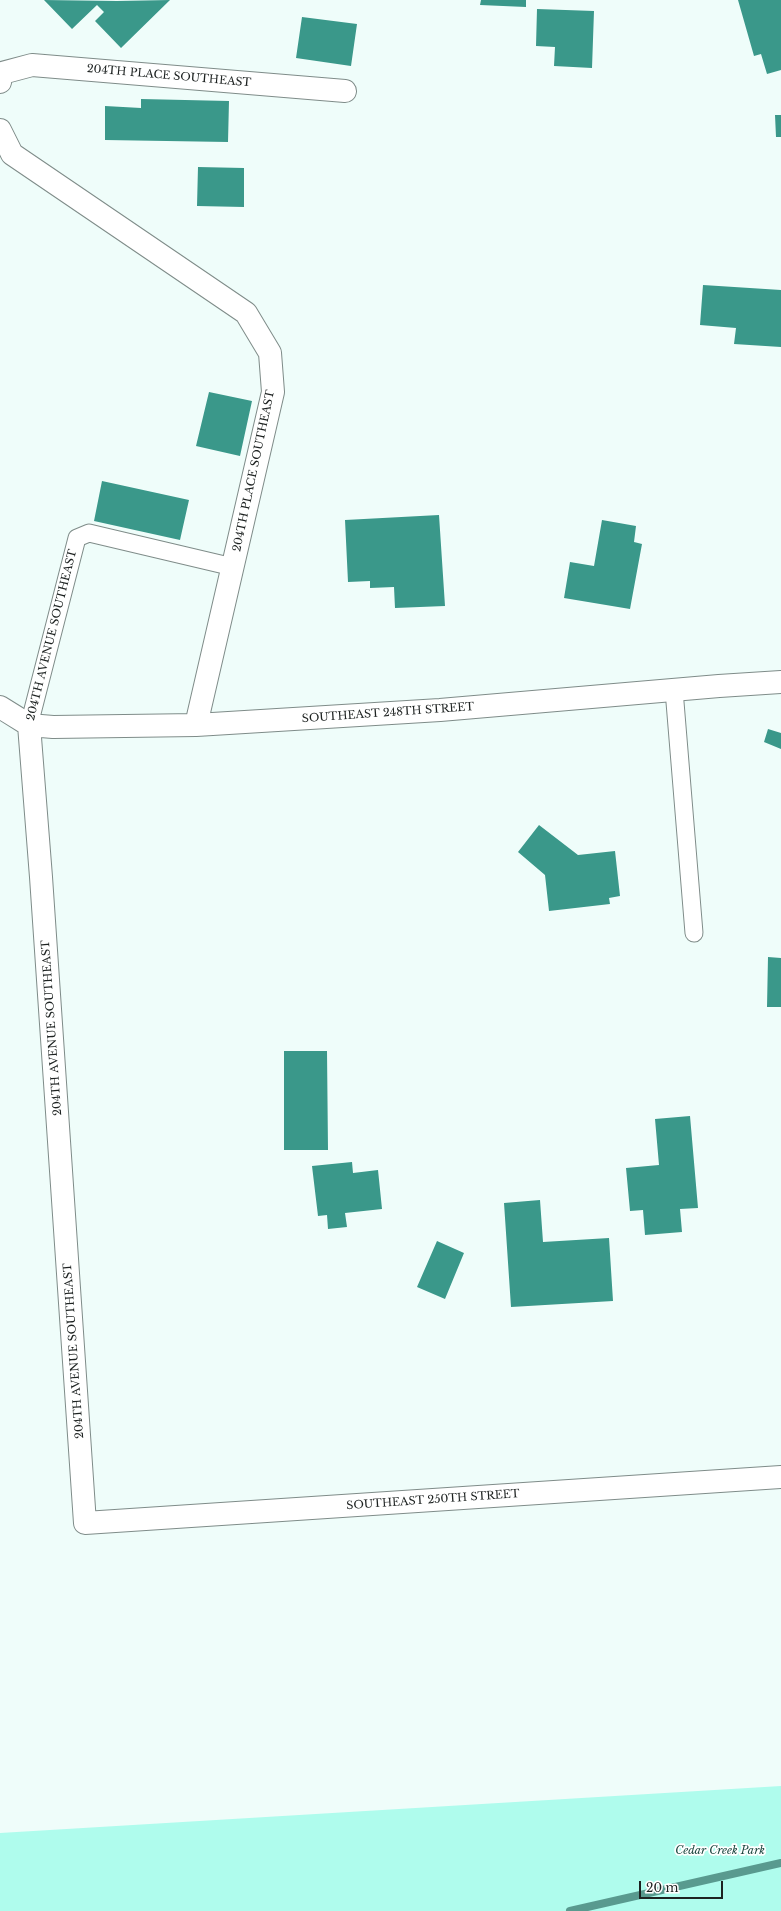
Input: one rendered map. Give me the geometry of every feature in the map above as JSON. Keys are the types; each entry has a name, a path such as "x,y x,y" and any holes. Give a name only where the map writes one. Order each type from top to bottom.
{"street":[{"name":"204TH PLACE SOUTHEAST","path":"0,82 2,73 32,65 344,91"},
{"name":"204TH PLACE SOUTHEAST","path":"0,130 12,154 246,313 270,353 273,392 196,725"},
{"name":"SOUTHEAST 248TH STREET","path":"0,707 29,725 53,728 196,725 440,710 781,682"},
{"name":"204TH AVENUE SOUTHEAST","path":"29,725 41,877 85,1524"},
{"name":"SOUTHEAST 250TH STREET","path":"85,1524 781,1477"}],"lane":[{"name":"204TH AVENUE SOUTHEAST","path":"29,725 77,538 89,533 233,567"},
{"path":"674,690 694,933"}],"green space":[{"name":"Cedar Creek Park","path":"781,1786 781,1911 0,1911 0,1833"}],"building":[{"path":"44,0 170,0 121,48 95,21 104,12 97,5 72,29"},
{"path":"481,0 526,0 526,7 480,5"},
{"path":"738,0 781,0 781,70 767,74 761,54 754,56"},
{"path":"537,9 594,11 592,68 554,66 555,47 536,46"},
{"path":"302,17 357,24 351,66 296,58"},
{"path":"141,99 229,101 228,142 105,140 105,106 141,108"},
{"path":"775,115 781,115 781,137 776,137"},
{"path":"198,167 244,168 244,207 197,206"},
{"path":"703,285 781,290 781,347 734,344 736,328 700,325"},
{"path":"209,392 252,401 240,456 196,446"},
{"path":"102,481 189,500 180,540 94,521"},
{"path":"439,515 445,606 395,608 394,587 370,588 370,581 348,582 345,520"},
{"path":"602,520 636,526 634,542 642,544 630,609 564,598 570,562 594,566"},
{"path":"768,729 781,733 781,749 764,742"},
{"path":"539,825 578,855 615,851 620,896 609,898 610,904 549,911 545,875 518,852"},
{"path":"768,957 781,958 781,1007 767,1007"},
{"path":"284,1051 327,1051 328,1150 284,1150"},
{"path":"690,1116 698,1208 680,1209 682,1232 645,1235 643,1210 630,1211 626,1168 659,1165 655,1119"},
{"path":"352,1162 353,1173 378,1170 382,1209 345,1213 347,1227 328,1229 327,1215 318,1216 312,1166"},
{"path":"540,1200 543,1242 609,1238 613,1301 511,1307 504,1203"},
{"path":"437,1241 464,1253 445,1299 417,1287"}],"waterway":[{"path":"570,1911 781,1863"}]}
